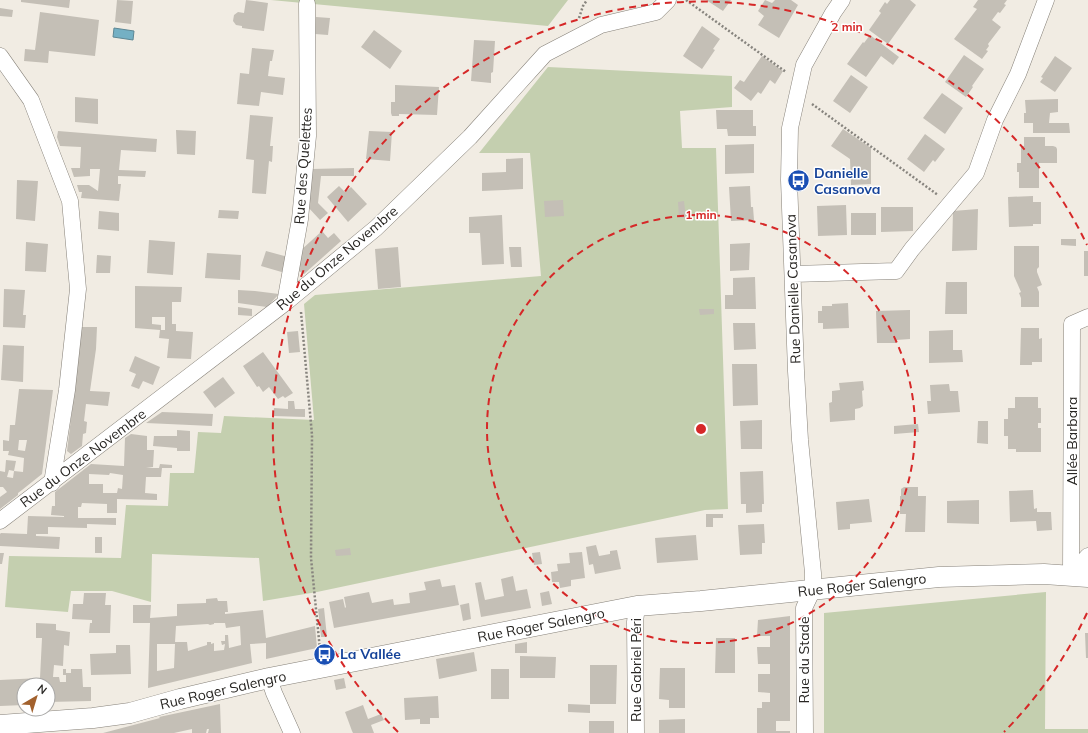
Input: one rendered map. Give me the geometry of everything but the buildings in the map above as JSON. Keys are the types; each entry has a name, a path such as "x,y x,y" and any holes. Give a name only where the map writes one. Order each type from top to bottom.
{"street":[{"name":"Rue du Onze Novembre","path":"0,521 52,483 285,303 376,228 465,143 545,54 601,25 656,12 668,0"},
{"name":"Rue Danielle Casanova","path":"813,589 813,573 800,440 794,331 789,180 790,128 804,65 833,13 842,0"},
{"path":"793,274 835,274 896,271 912,249 976,173 995,120 1018,74 1046,0"},
{"name":"Rue des Quelettes","path":"285,303 300,219 308,136 307,4"},
{"path":"0,56 31,100 70,201 78,290 66,390 52,483"},
{"name":"Allée Barbara","path":"1080,577 1072,324 1088,317"},
{"path":"1080,577 1088,556"},
{"name":"Rue Roger Salengro","path":"0,725 130,714 269,678 637,606 724,599 813,589 843,588 939,577 1044,574 1080,577"},
{"name":"Rue du Stade","path":"804,733 804,608 813,589"},
{"name":"Rue Gabriel Péri","path":"636,733 635,622 637,606"},
{"path":"269,678 292,733"}],"path":[{"path":"686,0 800,81"},
{"path":"797,98 815,105 950,204"},
{"path":"299,291 312,434 311,558 320,648"}],"green space":[{"path":"271,0 568,0 548,26"},
{"path":"548,67 732,76 732,107 680,111 682,148 716,148 728,509 705,510 317,592 263,601 259,558 152,554 151,602 112,591 71,591 68,612 5,607 9,556 121,558 126,505 168,506 170,473 194,473 198,432 221,433 224,416 314,420 304,304 315,295 541,276 530,153 479,153"},
{"path":"1046,592 1045,729 1088,729 1088,733 824,733 824,613"}],"water":[{"path":"114,28 134,31 133,40 113,37"}],"place":[{"name":"Danielle Casanova","path":"798,181"},
{"name":"La Vallée","path":"325,654"}]}
